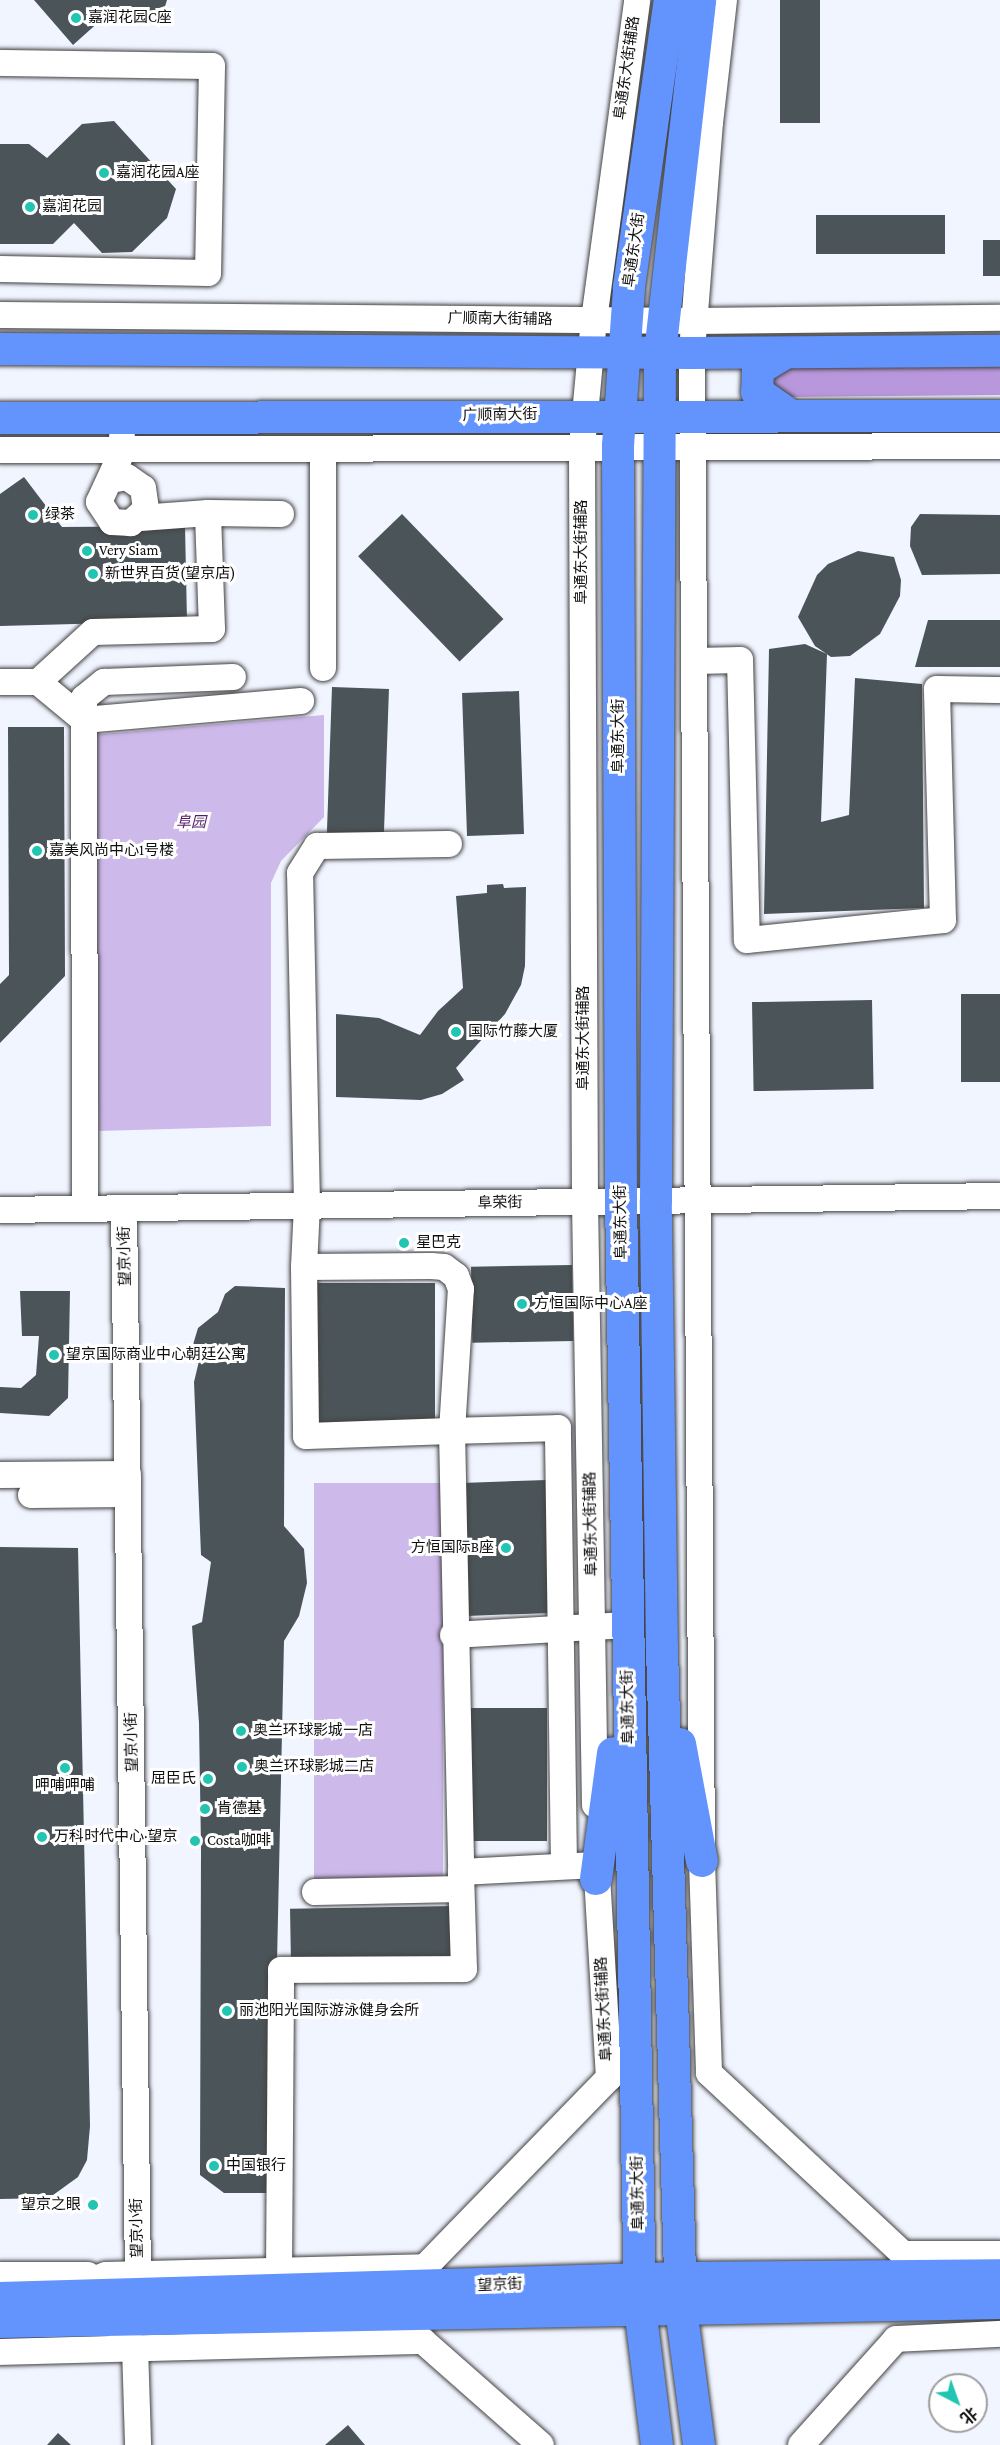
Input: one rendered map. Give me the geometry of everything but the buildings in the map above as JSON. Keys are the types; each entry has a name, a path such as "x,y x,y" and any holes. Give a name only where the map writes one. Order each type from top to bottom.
{"main road":[{"name":"阜通东大街","path":"657,2445 640,2295 627,1640 621,1201 619,431 626,320 670,0"},
{"path":"699,2445 680,2293 662,1649 656,1201 662,431 660,353 700,0"},
{"path":"0,349 590,353 1000,351"},
{"path":"785,353 758,369 757,392 789,414"},
{"name":"广顺南大街","path":"0,418 121,420 586,414 619,431 662,431 693,430 789,414 1000,416"},
{"path":"596,1872 627,1640"},
{"path":"662,1649 702,1861"},
{"path":"0,2322 89,2322 680,2293 1000,2274"},
{"path":"680,2293 1000,2303"},
{"name":"望京街","path":"0,2298 640,2295"}],"street":[{"name":"阜通东大街辅路","path":"279,2272 426,2267 609,2078 596,1872 585,1202 582,446 594,320 637,0"},
{"path":"724,0 710,122 692,353 702,1861 709,2073 903,2254 1000,2254"},
{"path":"0,63 212,66 208,273 0,269"},
{"name":"广顺南大街辅路","path":"0,315 694,321 1000,318"},
{"path":"121,420 123,480"},
{"path":"693,430 1000,446"},
{"path":"0,450 122,452 582,446 619,431"},
{"path":"323,449 323,668"},
{"path":"123,480 100,494 105,517 123,525 140,518 208,513 281,514"},
{"path":"123,480 146,495 140,518"},
{"path":"38,682 93,632 212,629 208,513"},
{"path":"694,661 740,660 747,940 943,920 937,689 1000,690"},
{"path":"86,1209 84,698 104,681 233,677"},
{"path":"0,681 38,682 84,720 301,701"},
{"path":"448,844 316,846 300,873 307,1205 304,1267 306,1436 558,1428 564,1866"},
{"name":"阜荣街","path":"0,1210 1000,1196"},
{"name":"望京小街","path":"124,1208 138,2276"},
{"path":"0,2275 138,2276 279,2272 281,1970 464,1969 453,1635 452,1431 461,1289 456,1276 444,1267 304,1267"},
{"path":"0,1475 128,1493"},
{"path":"31,1496 128,1493"},
{"path":"453,1635 592,1627 627,1640"},
{"path":"315,1892 461,1880 564,1866 596,1872"},
{"path":"43,2298 106,2275"},
{"path":"89,2322 135,2347"},
{"path":"801,2445 896,2339 1000,2334"},
{"path":"0,2352 105,2352 135,2347 423,2341 541,2445"},
{"path":"135,2347 138,2445"}],"green space":[{"name":"阜园","path":"324,715 324,817 281,861 271,883 271,1126 99,1131 92,735"},
{"path":"314,1483 443,1483 443,1882 314,1882"}],"shaded area":[{"path":"1000,367 1000,395 778,397 767,388 773,368"}],"place":[{"name":"嘉润花园C座","path":"76,18"},
{"name":"嘉润花园A座","path":"104,173"},
{"name":"嘉润花园","path":"30,207"},
{"name":"绿茶","path":"33,515"},
{"name":"Very Siam","path":"87,551"},
{"name":"新世界百货(望京店)","path":"93,574"},
{"name":"嘉美风尚中心1号楼","path":"37,851"},
{"name":"国际竹藤大厦","path":"456,1032"},
{"name":"星巴克","path":"404,1243"},
{"name":"方恒国际中心A座","path":"522,1304"},
{"name":"望京国际商业中心朝廷公寓","path":"54,1355"},
{"name":"方恒国际B座","path":"506,1548"},
{"name":"奥兰环球影城一店","path":"241,1731"},
{"name":"奥兰环球影城二店","path":"242,1767"},
{"name":"呷哺呷哺","path":"65,1768"},
{"name":"屈臣氏","path":"208,1779"},
{"name":"肯德基","path":"205,1809"},
{"name":"万科时代中心·望京","path":"42,1837"},
{"name":"Costa咖啡","path":"195,1841"},
{"name":"丽池阳光国际游泳健身会所","path":"227,2011"},
{"name":"中国银行","path":"214,2166"},
{"name":"望京之眼","path":"93,2205"}]}
